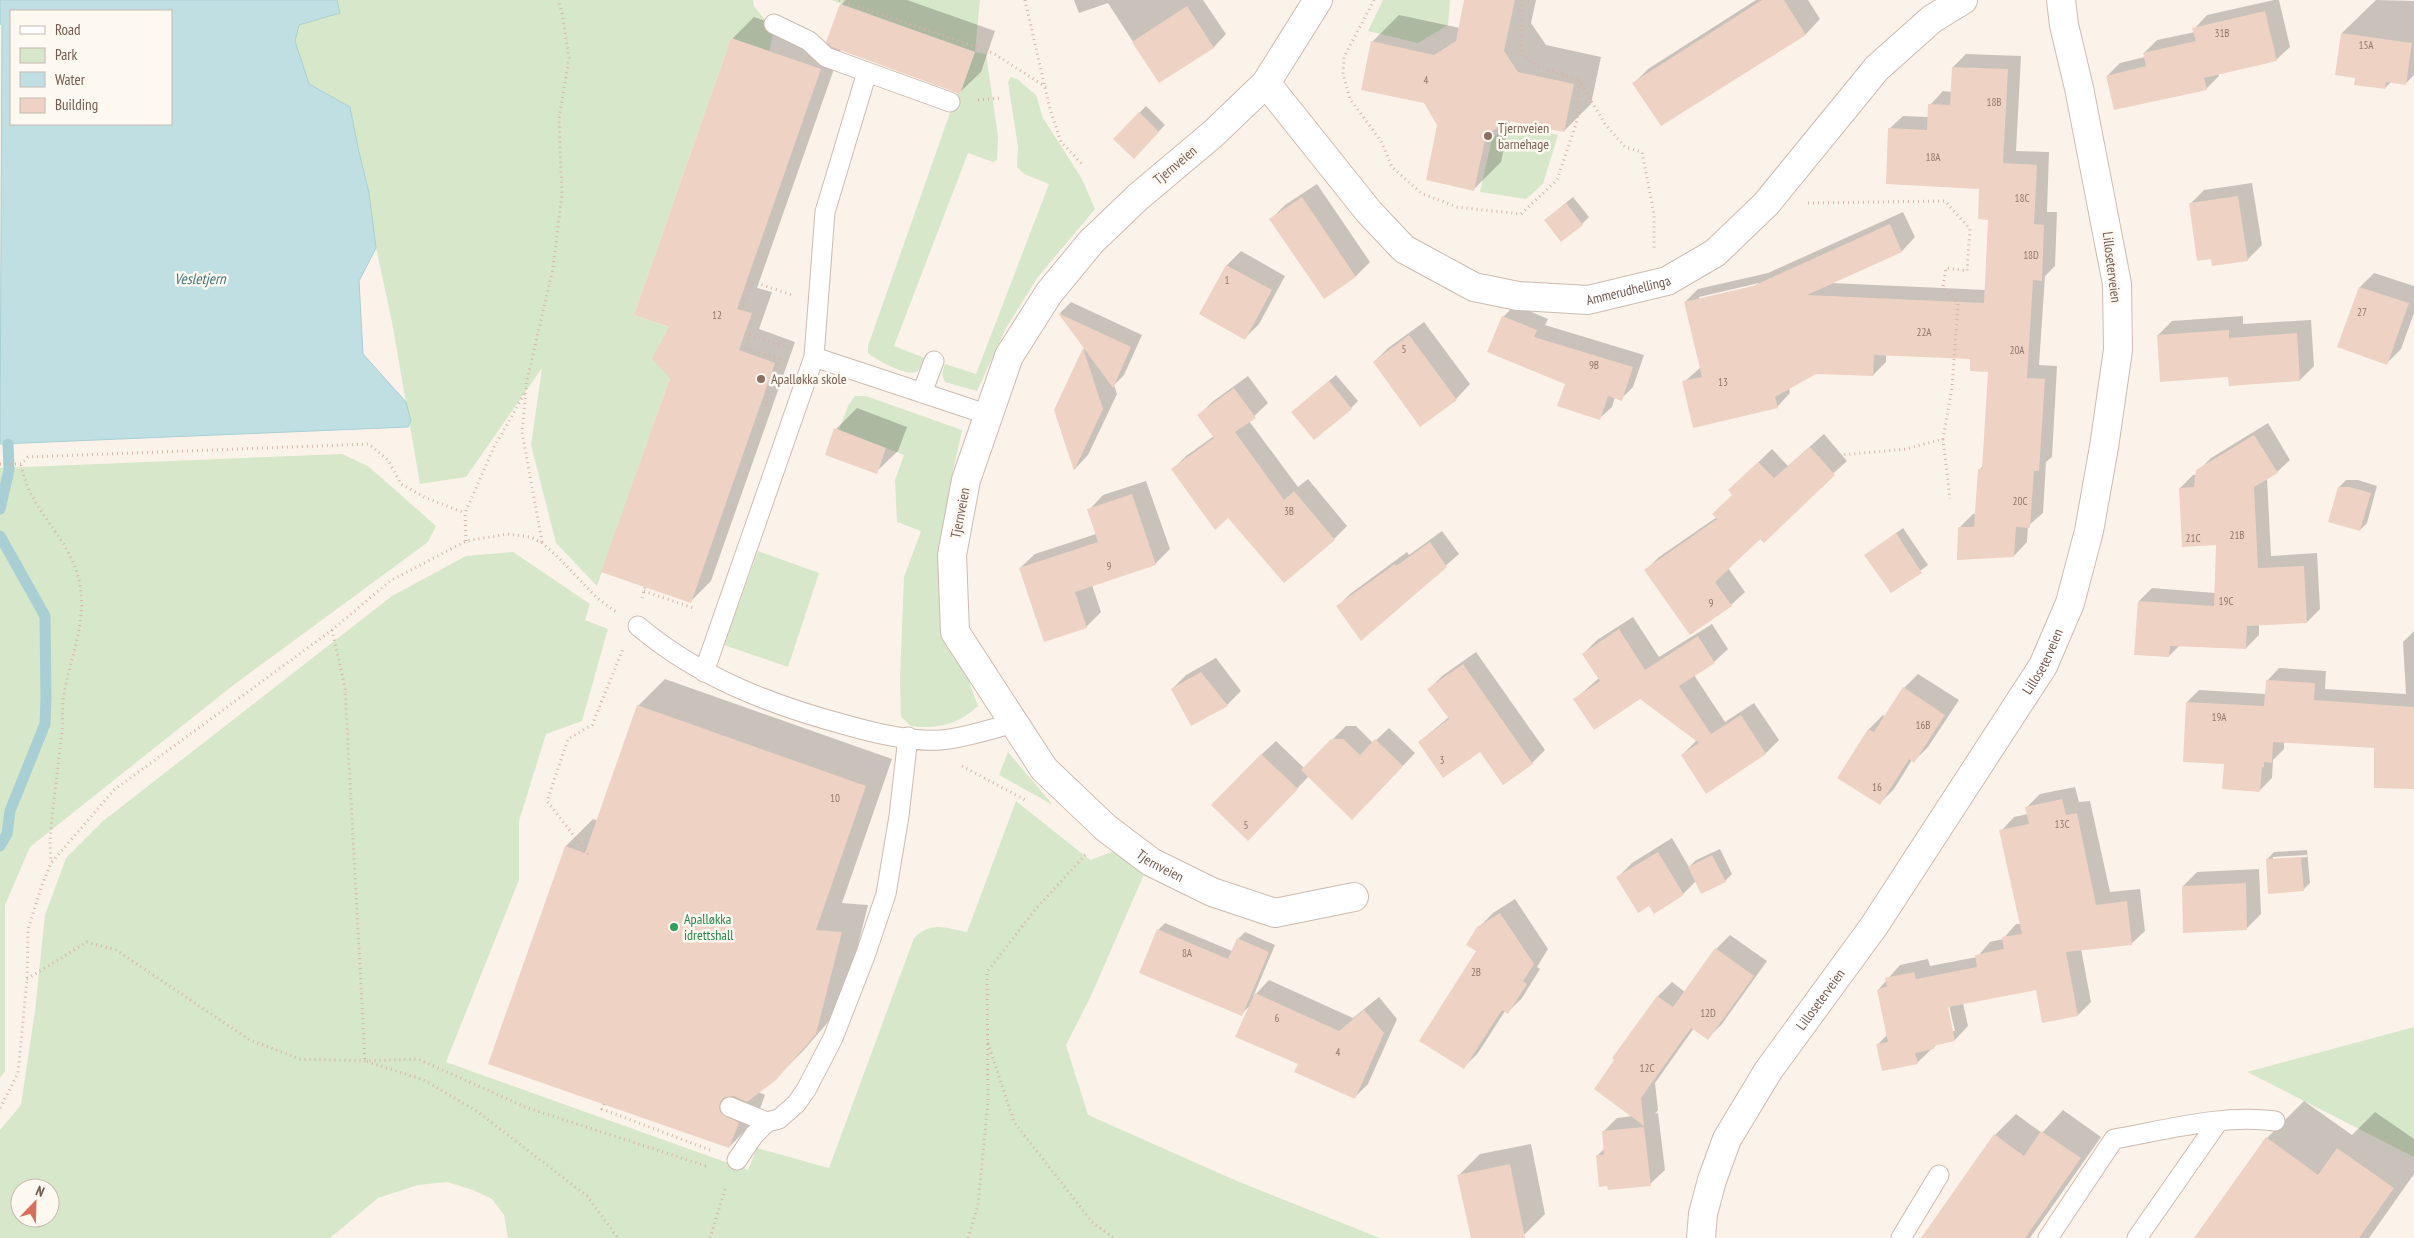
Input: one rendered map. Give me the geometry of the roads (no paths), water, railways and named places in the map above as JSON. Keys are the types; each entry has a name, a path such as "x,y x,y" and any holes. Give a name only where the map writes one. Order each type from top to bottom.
{"street":[{"name":"Tjernveien","path":"1318,0 1266,83 1214,133 1138,197 1091,242 1055,286 1009,356 966,480 952,555 955,632 1044,769 1106,828 1151,862 1212,892 1275,913 1354,897"},
{"name":"Ammerudhellinga","path":"1266,83 1369,212 1404,249 1474,287 1518,296 1588,300 1667,282 1715,253 1766,204 1877,68 1932,19 1963,0"},
{"name":"Lilloseterveien","path":"1701,1238 1703,1214 1712,1180 1727,1139 1768,1071 1874,926 2043,666 2070,603 2089,531 2104,448 2118,341 2116,284 2081,97 2064,25 2062,0"}],"lane":[{"path":"774,24 809,41 826,57 950,102"},
{"path":"704,672 814,357 825,212 867,72"},
{"path":"814,357 989,415"},
{"path":"922,393 934,361"},
{"path":"636,625 664,649 704,672 788,710 884,736 940,740 1014,723"},
{"path":"734,1167 747,1143 767,1122 780,1118 789,1111 806,1090 833,1038 865,956 886,894 899,816 908,737"},
{"path":"730,1107 767,1122"},
{"path":"2048,1238 2114,1139 2251,1118 2275,1121"},
{"path":"2137,1238 2218,1122"},
{"path":"1901,1238 1939,1175"}],"water":[{"name":"Vesletjern","path":"0,0 337,0 340,13 299,25 295,41 309,84 350,107 369,193 376,248 359,281 363,354 406,402 411,421 408,427 0,444 2,25 0,24"}],"waterway":[{"path":"0,509 9,470 8,444"},
{"path":"0,536 45,616 46,698 45,724 10,811 7,834 0,846"}],"place":[{"name":"Tjernveien barnehage","path":"1488,136"},
{"name":"Apalløkka skole","path":"761,379"},
{"name":"Apalløkka idrettshall","path":"674,927"}]}
